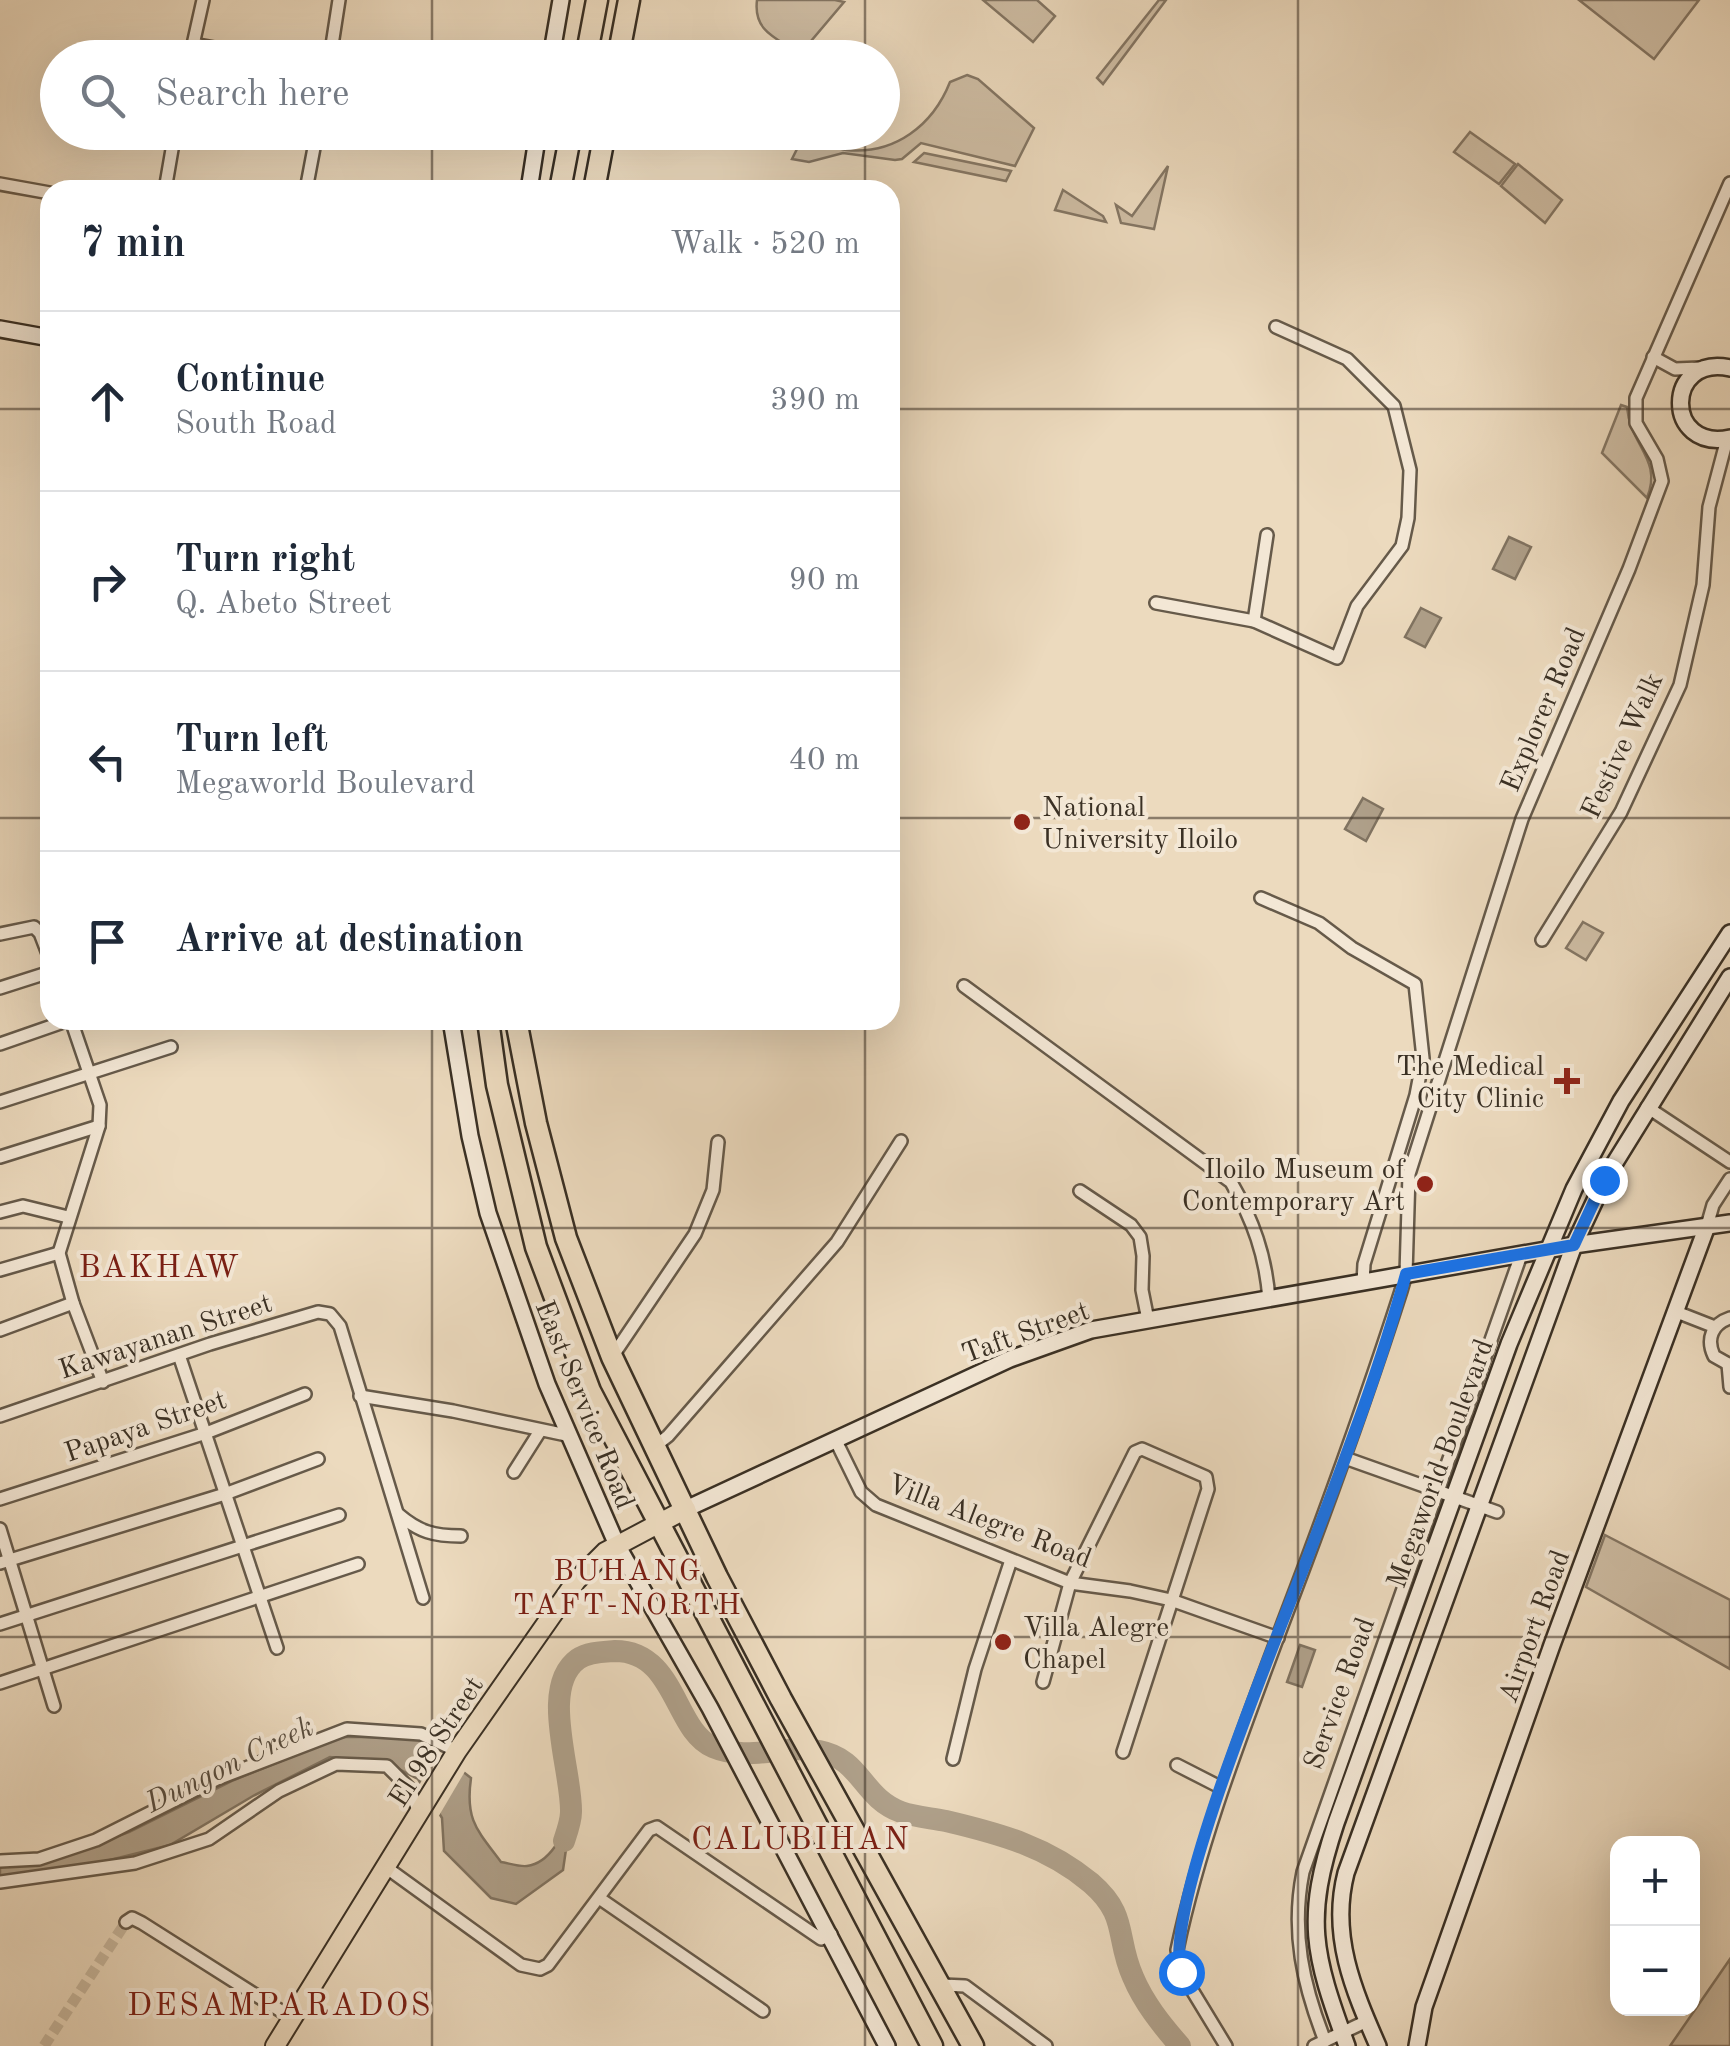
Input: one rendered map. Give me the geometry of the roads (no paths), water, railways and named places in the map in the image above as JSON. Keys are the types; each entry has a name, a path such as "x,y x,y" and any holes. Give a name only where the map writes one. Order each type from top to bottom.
{"highway":[{"path":"589,40 597,0"},
{"path":"621,40 629,0"},
{"path":"562,180 568,150"},
{"path":"596,180 602,150"},
{"path":"490,1030 498,1085 536,1248 590,1392 932,2046"},
{"path":"518,1030 566,1238 612,1357 780,1698 974,2046"},
{"path":"498,1085 527,1080"},
{"path":"853,1889 880,1876"}],"main road":[{"path":"554,40 562,0"},
{"path":"530,180 535,150"},
{"path":"0,329 40,336"},
{"path":"1728,438 1696,434 1682,416 1681,393 1686,382 1705,368 1730,368"},
{"name":"Megaworld Boulevard","path":"1345,2040 1320,1966 1315,1932 1322,1863 1474,1440 1548,1250 1584,1168 1622,1101 1730,933"},
{"name":"Megaworld Boulevard","path":"1378,2046 1345,1961 1340,1910 1346,1872 1574,1245 1604,1180 1646,1107 1730,977"},
{"name":"East Service Road","path":"453,1030 470,1136 498,1251 542,1369 617,1545 710,1708 887,2046"},
{"path":"1584,1168 1583,1178 1588,1184 1596,1186 1604,1180"},
{"name":"Taft Street","path":"686,1509 1010,1359 1091,1330 1574,1245 1730,1222"},
{"name":"Airport Road","path":"1416,2046 1424,2007 1452,1926 1707,1226"},
{"path":"1524,1305 1540,1297 1548,1312"},
{"path":"1474,1440 1482,1458 1498,1449"},
{"name":"El 98 Street","path":"275,2046 458,1751 576,1581 605,1552 686,1509"},
{"path":"1428,1566 1436,1557 1446,1554 1452,1560 1454,1572"},
{"path":"1320,1966 1324,1974 1335,1978 1341,1975 1345,1961"}],"street":[{"path":"195,40 203,0"},
{"path":"333,40 339,0"},
{"path":"167,180 173,150"},
{"path":"308,180 314,150"},
{"name":"Explorer Road","path":"1226,2046 1181,1972 1178,1950 1192,1877 1345,1458 1406,1274 1409,1174 1522,820 1630,569 1662,481 1657,459 1636,422 1636,398 1730,183"},
{"path":"0,184 40,191"},
{"path":"1156,603 1254,620 1338,658 1356,606 1402,546 1408,518 1410,470 1394,406 1347,359 1276,327"},
{"path":"1652,357 1674,369 1705,368"},
{"name":"Festive Walk","path":"1542,940 1622,812 1680,685 1703,586 1708,507 1728,438"},
{"path":"1254,620 1267,536"},
{"path":"1261,898 1319,923 1352,948 1415,984 1424,1058 1364,1264 1363,1283"},
{"path":"0,934 34,927 40,933"},
{"path":"0,988 40,975"},
{"path":"964,986 1231,1182 1253,1220 1269,1300"},
{"path":"0,1044 41,1030"},
{"path":"74,1030 100,1105 100,1126 68,1217 60,1253 73,1303 103,1382"},
{"path":"0,1102 171,1047"},
{"path":"1646,1107 1730,1162"},
{"path":"0,1158 100,1126"},
{"path":"654,1447 668,1436 837,1242 901,1141"},
{"path":"612,1357 695,1234 712,1190 718,1142"},
{"path":"1707,1226 1714,1205 1730,1180"},
{"path":"1080,1192 1131,1225 1140,1238 1142,1290 1148,1320"},
{"path":"0,1212 23,1206 68,1217"},
{"path":"0,1270 60,1253"},
{"name":"Service Road","path":"1320,2044 1299,1960 1303,1872 1521,1255"},
{"path":"0,1330 73,1303"},
{"path":"1674,1311 1714,1328"},
{"name":"Kawayanan Street","path":"0,1416 318,1312 336,1317 360,1396"},
{"path":"1730,1318 1714,1328 1710,1341 1720,1361 1729,1365 1730,1387"},
{"path":"179,1355 277,1648"},
{"name":"Papaya Street","path":"0,1499 206,1433 305,1394"},
{"path":"424,1598 360,1396 571,1436"},
{"path":"514,1472 540,1432"},
{"name":"Villa Alegre Road","path":"835,1439 868,1500 1070,1583 1130,1590 1171,1600 1278,1638"},
{"path":"1043,1682 1070,1583 1135,1452 1142,1449 1206,1476 1209,1482 1124,1752"},
{"path":"1345,1458 1496,1512"},
{"path":"5,1561 226,1494 318,1459"},
{"path":"398,1514 432,1536 461,1536"},
{"path":"0,1624 339,1515"},
{"path":"0,1529 5,1561 27,1616 54,1706"},
{"path":"952,1759 975,1669 1011,1560"},
{"path":"0,1683 358,1564"},
{"path":"0,1861 39,1859 96,1840 218,1779 346,1729 421,1734 458,1751"},
{"path":"0,1882 135,1863 209,1838 279,1791 336,1764 387,1766 410,1789 420,1816"},
{"path":"1177,1765 1222,1788"},
{"path":"387,1868 530,1968 548,1965 649,1830 657,1827 821,1940 831,1934"},
{"path":"599,1898 762,2011"},
{"path":"129,1920 292,2018"},
{"path":"942,1985 965,1986 1046,2046"},
{"path":"1320,2044 1345,2040 1367,2022"}],"waterway":[{"name":"Dungon Creek","path":"564,1841 571,1812 559,1709 567,1672 578,1659 591,1654 635,1654 663,1677 690,1725 713,1747 740,1753 806,1749 833,1755 877,1797 901,1812 1005,1837 1041,1851 1075,1871 1111,1906 1137,1987 1180,2046"}],"tunnel":[{"path":"44,2046 126,1922"}],"place":[{"name":"National University Iloilo","path":"1022,822"},
{"name":"The Medical City Clinic","path":"1567,1081"},
{"name":"Iloilo Museum of Contemporary Art","path":"1425,1184"},
{"name":"Villa Alegre Chapel","path":"1003,1642"}],"district":[{"name":"BAKHAW","path":"160,1266"},
{"name":"BUHANG TAFT-NORTH","path":"628,1587"},
{"name":"CALUBIHAN","path":"801,1838"},
{"name":"DESAMPARADOS","path":"280,2004"}]}
